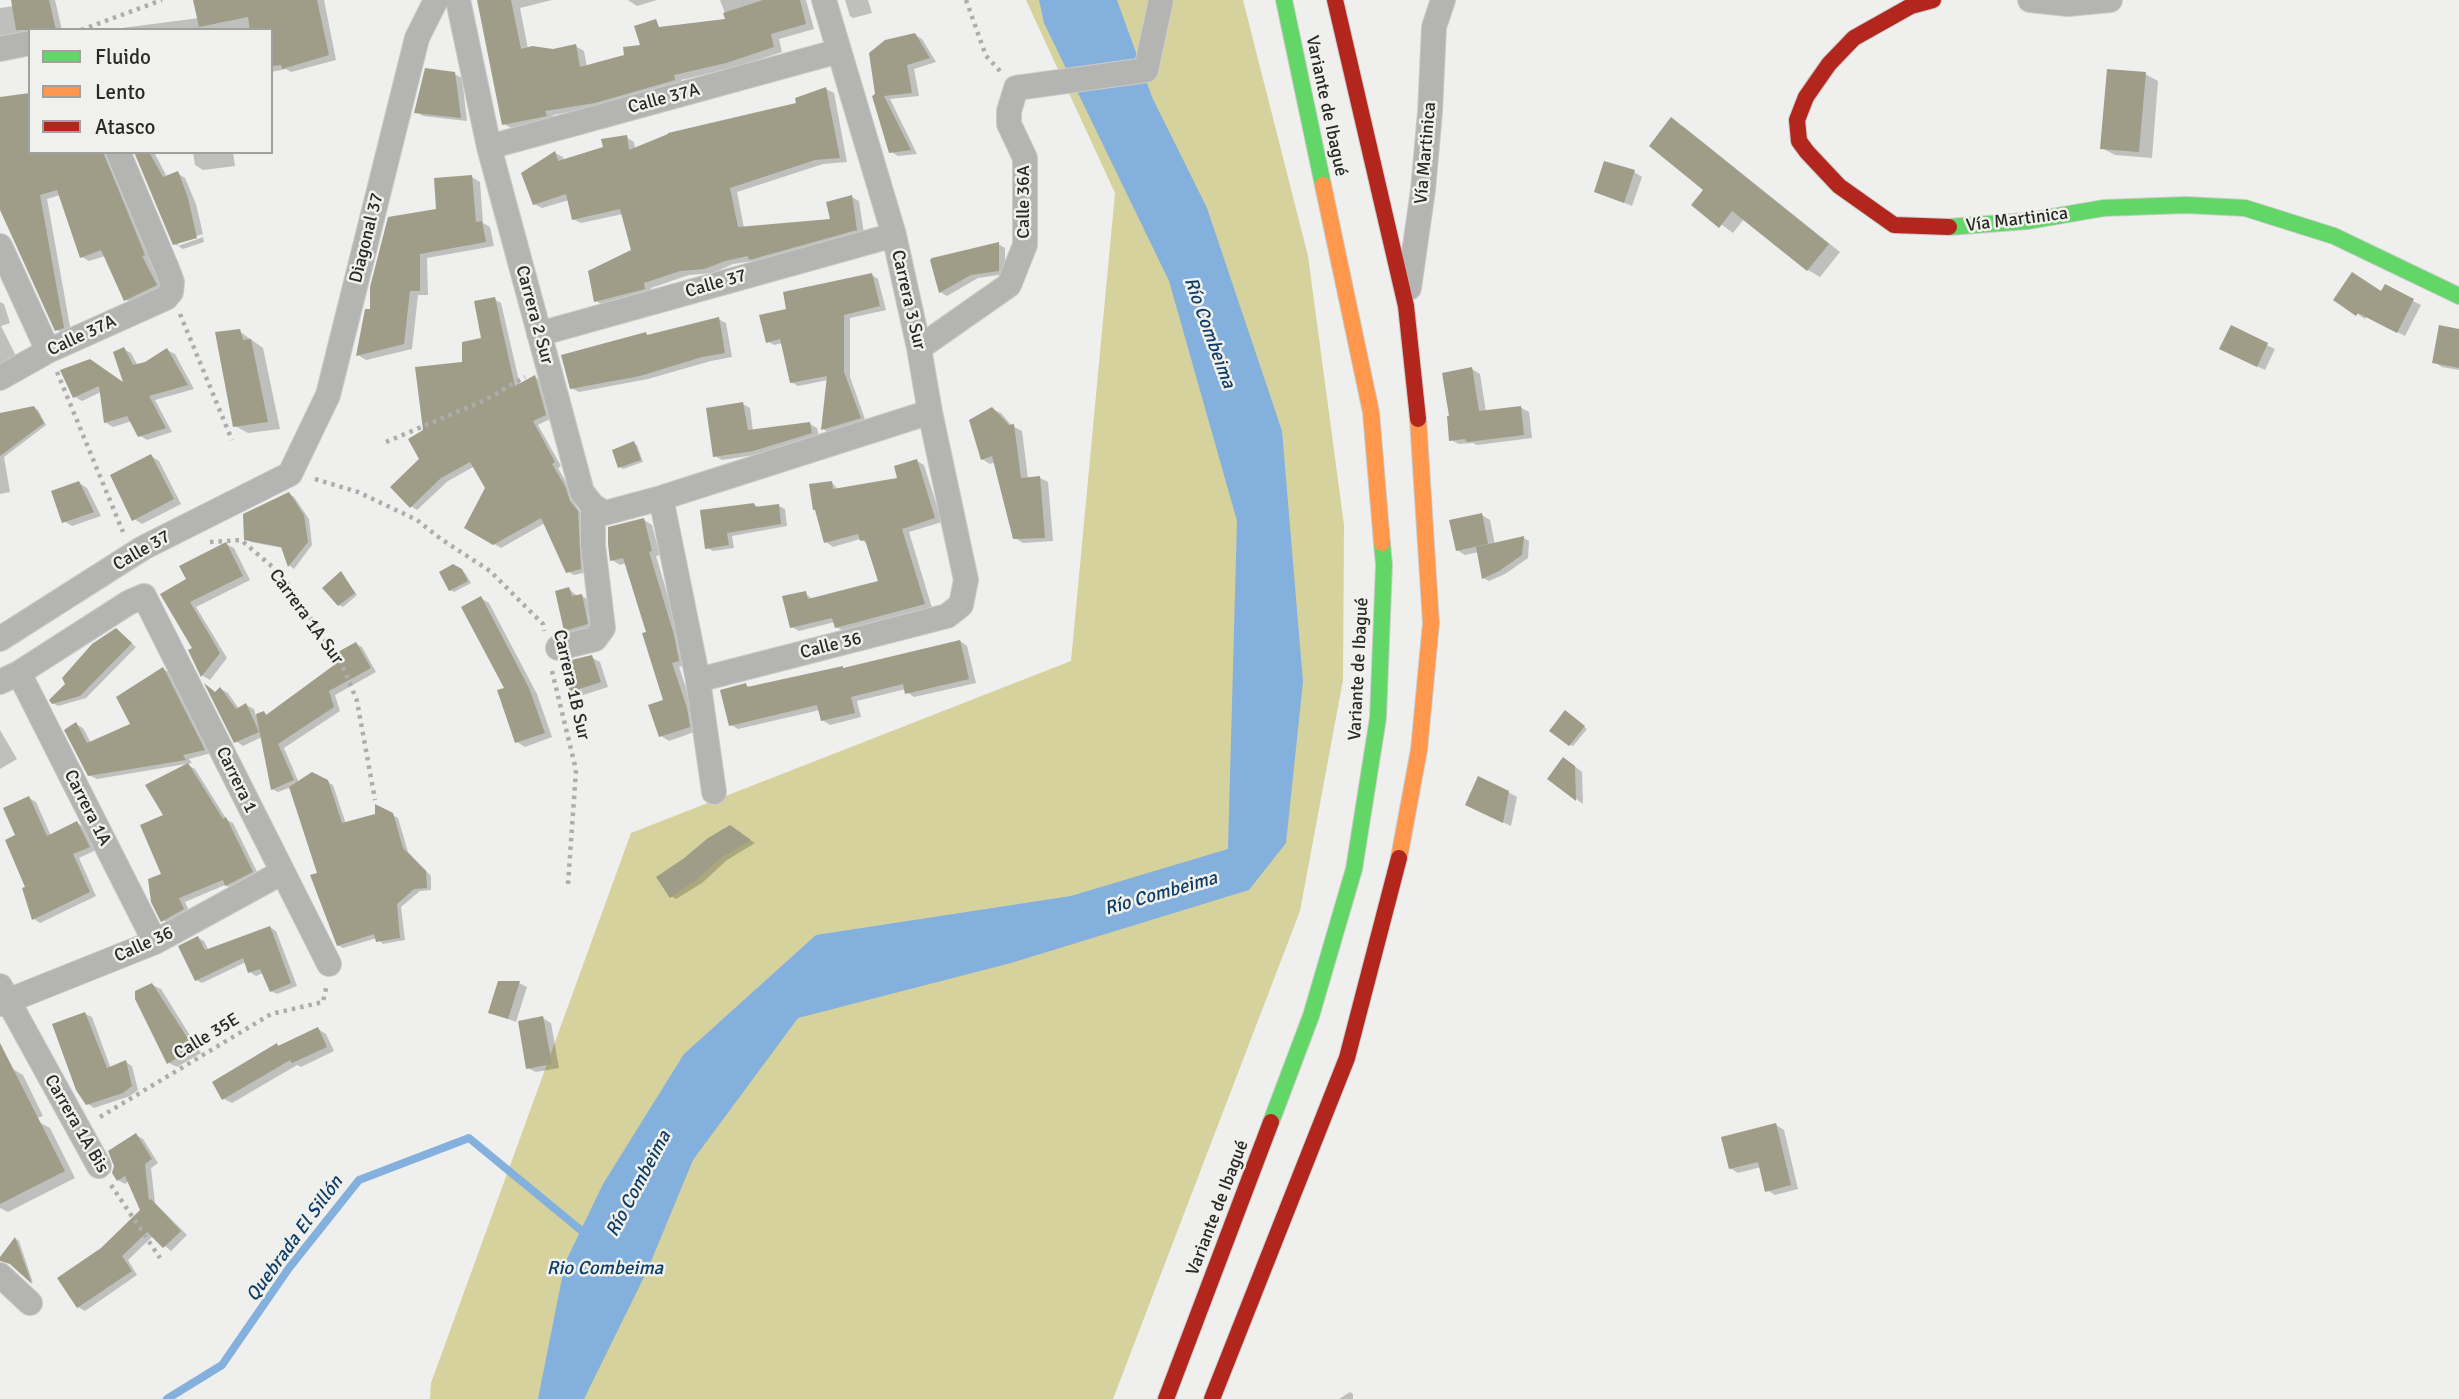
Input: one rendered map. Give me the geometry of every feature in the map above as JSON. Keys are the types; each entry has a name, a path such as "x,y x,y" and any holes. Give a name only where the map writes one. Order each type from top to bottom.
{"main road":[{"name":"Variante de Ibagué","path":"1166,1399 1311,1016 1353,869 1378,718 1384,565 1371,412 1284,0"},
{"name":"Variante de Ibagué","path":"1212,1399 1347,1058 1396,874 1419,750 1431,622 1422,455 1406,306 1335,0"},
{"name":"Vía Martinica","path":"1933,0 1910,6 1854,38 1829,64 1805,97 1797,120 1800,141 1807,152 1839,186 1894,225 1962,228 2028,221 2104,208 2186,205 2245,208 2334,236 2459,296"}],"street":[{"name":"Diagonal 37","path":"290,474 328,396 417,38 436,0"},
{"name":"Carrera 2 Sur","path":"458,0 489,147 582,492 593,506 593,545 603,628 595,639 551,648"},
{"name":"Carrera 3 Sur","path":"824,0 894,234 966,580 961,605"},
{"path":"1016,88 1146,70 1161,0"},
{"name":"Vía Martinica","path":"1406,306 1423,190 1434,27 1443,0"},
{"path":"2030,0 2068,4 2110,0"},
{"path":"0,49 28,43"},
{"name":"Calle 37A","path":"489,147 839,51"},
{"name":"Calle 36A","path":"919,348 1009,285 1025,245 1025,158 1009,124 1009,111 1016,88"},
{"path":"119,154 172,282 168,295"},
{"name":"Calle 37","path":"539,334 894,234"},
{"path":"0,246 48,351"},
{"name":"Calle 37A","path":"0,378 48,351 168,295"},
{"path":"593,506 605,513 661,498 930,412"},
{"name":"Calle 37","path":"0,639 143,548 290,474"},
{"path":"661,498 698,680 714,792"},
{"name":"Carrera 1","path":"10,677 128,603 144,596 329,964"},
{"name":"Calle 36","path":"698,680 947,616 961,605"},
{"name":"Carrera 1A","path":"10,677 155,942"},
{"name":"Calle 36","path":"3,997 155,942 281,873"},
{"name":"Carrera 1A Bis","path":"3,997 99,1166"},
{"path":"0,1275 30,1303"}],"path":[{"path":"86,28 162,0"},
{"path":"966,0 986,56 1016,88"},
{"path":"168,295 232,440"},
{"path":"48,351 124,533"},
{"path":"386,442 483,401 548,365"},
{"name":"Carrera 1B Sur","path":"290,474 323,480 359,492 418,520 441,539 490,571 542,624 551,648 576,770 568,884"},
{"name":"Carrera 1A Sur","path":"205,543 242,540 281,575 343,667 358,701 375,800"},
{"name":"Calle 35E","path":"78,1130 271,1014 323,1002 329,964"},
{"name":"Carrera 1A Bis","path":"99,1166 160,1258"}],"shaded area":[{"path":"1026,0 1243,0 1308,256 1344,525 1343,680 1300,911 1113,1399 430,1399 431,1383 631,833 1071,661 1115,193"}],"water":[{"name":"Rio Combeima","path":"1039,0 1117,0 1152,97 1207,208 1282,431 1303,682 1286,843 1249,890 1011,963 798,1018 693,1160 647,1271 584,1399 538,1399 565,1263 603,1184 684,1054 816,935 1071,896 1228,849 1237,521 1169,281 1044,23"}],"building":[{"path":"11,0 49,0 56,28 16,30"},
{"path":"193,0 317,0 329,55 282,69 281,65 273,66 273,28 250,28 248,17 199,27"},
{"path":"477,0 511,0 521,49 532,46 553,49 576,44 580,67 624,55 623,47 640,45 634,26 656,19 659,27 725,19 723,13 763,0 800,0 806,24 771,34 774,47 726,63 674,75 675,80 595,103 545,111 547,116 502,125"},
{"path":"915,33 930,58 907,65 912,93 884,96 911,150 889,153 872,96 875,94 869,53 885,40"},
{"path":"425,68 455,72 461,118 414,113"},
{"path":"2107,69 2146,72 2139,152 2100,149"},
{"path":"826,87 840,158 815,160 730,188 738,227 830,219 826,202 852,195 857,230 749,260 748,256 704,269 680,271 644,283 645,289 594,302 588,271 631,250 620,209 572,220 566,194 533,205 521,173 555,151 558,161 603,147 601,139 627,135 629,150 668,133 796,103 795,98"},
{"path":"28,93 28,154 104,154 145,255 142,256 157,285 124,301 101,250 80,258 57,190 40,195 64,328 55,331 0,210 0,97"},
{"path":"1671,117 1829,244 1807,271 1732,211 1719,228 1691,205 1703,190 1649,146"},
{"path":"135,154 150,154 163,177 178,171 188,198 197,238 173,245"},
{"path":"1604,161 1635,170 1624,203 1594,192"},
{"path":"472,175 476,222 482,221 486,242 420,254 420,291 410,291 404,344 356,356 365,309 370,309 370,287 388,217 436,209 434,178"},
{"path":"999,242 999,271 971,275 939,293 930,260 932,258"},
{"path":"2352,272 2381,291 2385,284 2414,299 2397,333 2358,313 2356,316 2333,300"},
{"path":"872,273 880,306 844,315 844,372 861,418 821,430 827,376 790,383 780,339 766,343 759,315 786,309 783,292"},
{"path":"495,297 515,386 535,375 546,415 533,421 555,462 552,464 570,501 578,511 581,569 566,573 541,518 493,545 464,528 485,488 470,462 441,478 410,508 390,487 419,459 408,439 423,430 415,367 462,362 462,342 481,338 474,301"},
{"path":"719,317 725,353 702,357 640,376 570,389 561,355 646,332 647,335"},
{"path":"2231,325 2268,343 2257,367 2219,349"},
{"path":"2439,325 2459,329 2459,368 2432,363"},
{"path":"240,329 243,340 251,339 268,422 233,427 215,332"},
{"path":"124,347 133,365 145,362 167,348 188,385 149,396 166,428 138,437 127,416 104,423 99,386 73,398 60,370 90,359 123,382 113,352"},
{"path":"1472,367 1479,411 1521,406 1524,435 1467,442 1465,439 1449,441 1449,416 1442,373"},
{"path":"743,402 748,430 810,422 812,433 753,451 713,457 706,408"},
{"path":"34,406 44,423 0,456 0,413"},
{"path":"992,407 1009,425 1014,424 1021,478 1040,476 1045,538 1013,539 992,456 981,460 969,420"},
{"path":"634,441 641,460 618,468 612,450"},
{"path":"151,454 174,499 132,521 110,475"},
{"path":"917,459 935,518 902,529 925,604 835,628 832,618 790,628 782,596 806,591 808,599 878,581 865,540 860,541 858,534 824,543 813,510 809,484 832,481 833,489 897,478 894,466"},
{"path":"79,481 94,512 62,523 51,491"},
{"path":"289,492 304,515 308,542 288,567 281,547 244,540 243,514"},
{"path":"754,503 755,507 779,504 781,524 727,533 729,545 705,549 700,510"},
{"path":"1482,513 1488,544 1456,551 1449,520"},
{"path":"644,518 652,551 649,552 674,635 679,661 672,663 687,708 690,727 659,737 648,705 663,700 642,633 646,632 623,558 610,561 608,544 608,527"},
{"path":"1524,536 1522,555 1482,579 1476,547"},
{"path":"226,542 243,576 190,602 220,653 201,677 188,650 192,648 160,594 186,579 179,566"},
{"path":"453,564 462,569 468,581 449,591 439,572"},
{"path":"341,571 355,593 338,606 322,588"},
{"path":"569,587 572,596 582,594 588,624 564,631 555,591"},
{"path":"481,596 529,688 545,733 515,743 497,690 504,688 461,607"},
{"path":"116,628 132,643 80,696 52,704 49,700 65,684 62,678 92,644"},
{"path":"960,640 969,679 905,694 903,684 851,697 855,713 821,721 817,705 729,726 720,690 746,683 747,687 843,668"},
{"path":"356,642 371,668 329,691 334,707 278,744 294,780 271,790 256,714 264,711 266,715 341,660 336,653"},
{"path":"592,655 601,682 570,692 562,667 572,664 571,660"},
{"path":"163,667 205,750 183,755 186,760 88,776 64,730 76,722 87,743 130,724 116,697"},
{"path":"204,683 215,692 220,687 236,709 246,703 259,732 234,743"},
{"path":"1565,710 1585,726 1569,746 1549,731"},
{"path":"1563,757 1575,766 1576,801 1547,779"},
{"path":"188,763 223,819 226,817 253,872 225,886 223,880 179,898 184,909 161,922 151,902 148,879 161,874 140,825 163,815 145,785"},
{"path":"312,772 328,780 342,823 375,814 375,804 393,813 403,848 426,871 427,888 414,889 397,904 400,938 376,942 374,934 337,946 310,875 317,873 289,787"},
{"path":"1478,776 1509,791 1503,823 1465,805"},
{"path":"29,796 47,836 77,821 90,847 73,854 90,892 32,920 22,888 25,887 5,840 15,835 3,808"},
{"path":"730,825 751,840 721,858 670,898 656,877"},
{"path":"270,926 291,983 270,992 260,969 248,973 243,958 195,981 178,946 198,936 205,950"},
{"path":"498,981 520,981 508,1019 488,1013"},
{"path":"152,983 194,1048 167,1064 135,999 135,991"},
{"path":"85,1012 107,1068 126,1060 132,1086 123,1093 86,1105 76,1090 52,1024"},
{"path":"543,1016 552,1064 526,1069 518,1021"},
{"path":"318,1027 327,1047 292,1063 290,1060 222,1100 212,1082 277,1043 278,1046"},
{"path":"0,1043 65,1171 0,1204"},
{"path":"1776,1123 1791,1185 1765,1192 1758,1162 1729,1169 1721,1137"},
{"path":"136,1133 152,1159 145,1164 149,1201 151,1199 181,1231 163,1248 147,1232 122,1256 132,1271 77,1308 57,1278 101,1248 140,1210 125,1176 117,1181 112,1173 114,1166 108,1151"},
{"path":"15,1237 32,1284 10,1264 0,1261 0,1257"}],"waterway":[{"name":"Quebrada El Sillón","path":"167,1399 222,1365 289,1268 359,1180 469,1138 588,1236"}],"traffic: fast":[{"path":"1284,0 1323,185"},
{"path":"1949,227 2028,221 2104,208 2186,205 2245,208 2334,236 2459,296"},
{"path":"1271,1122 1311,1016 1354,869 1378,718 1384,565 1382,543"}],"traffic: slow":[{"path":"1323,185 1371,412 1382,543"},
{"path":"1399,858 1419,750 1431,623 1418,419"}],"traffic: jam":[{"path":"1335,0 1406,306 1418,419"},
{"path":"1933,0 1911,6 1854,38 1829,64 1806,97 1797,120 1799,141 1807,152 1839,186 1894,225 1949,227"},
{"path":"1212,1399 1347,1058 1399,858"},
{"path":"1166,1399 1271,1122"}],"water label":[{"name":"Río Combeima","path":"1209,333"},
{"name":"Río Combeima","path":"1161,894"},
{"name":"Río Combeima","path":"639,1184"}]}
